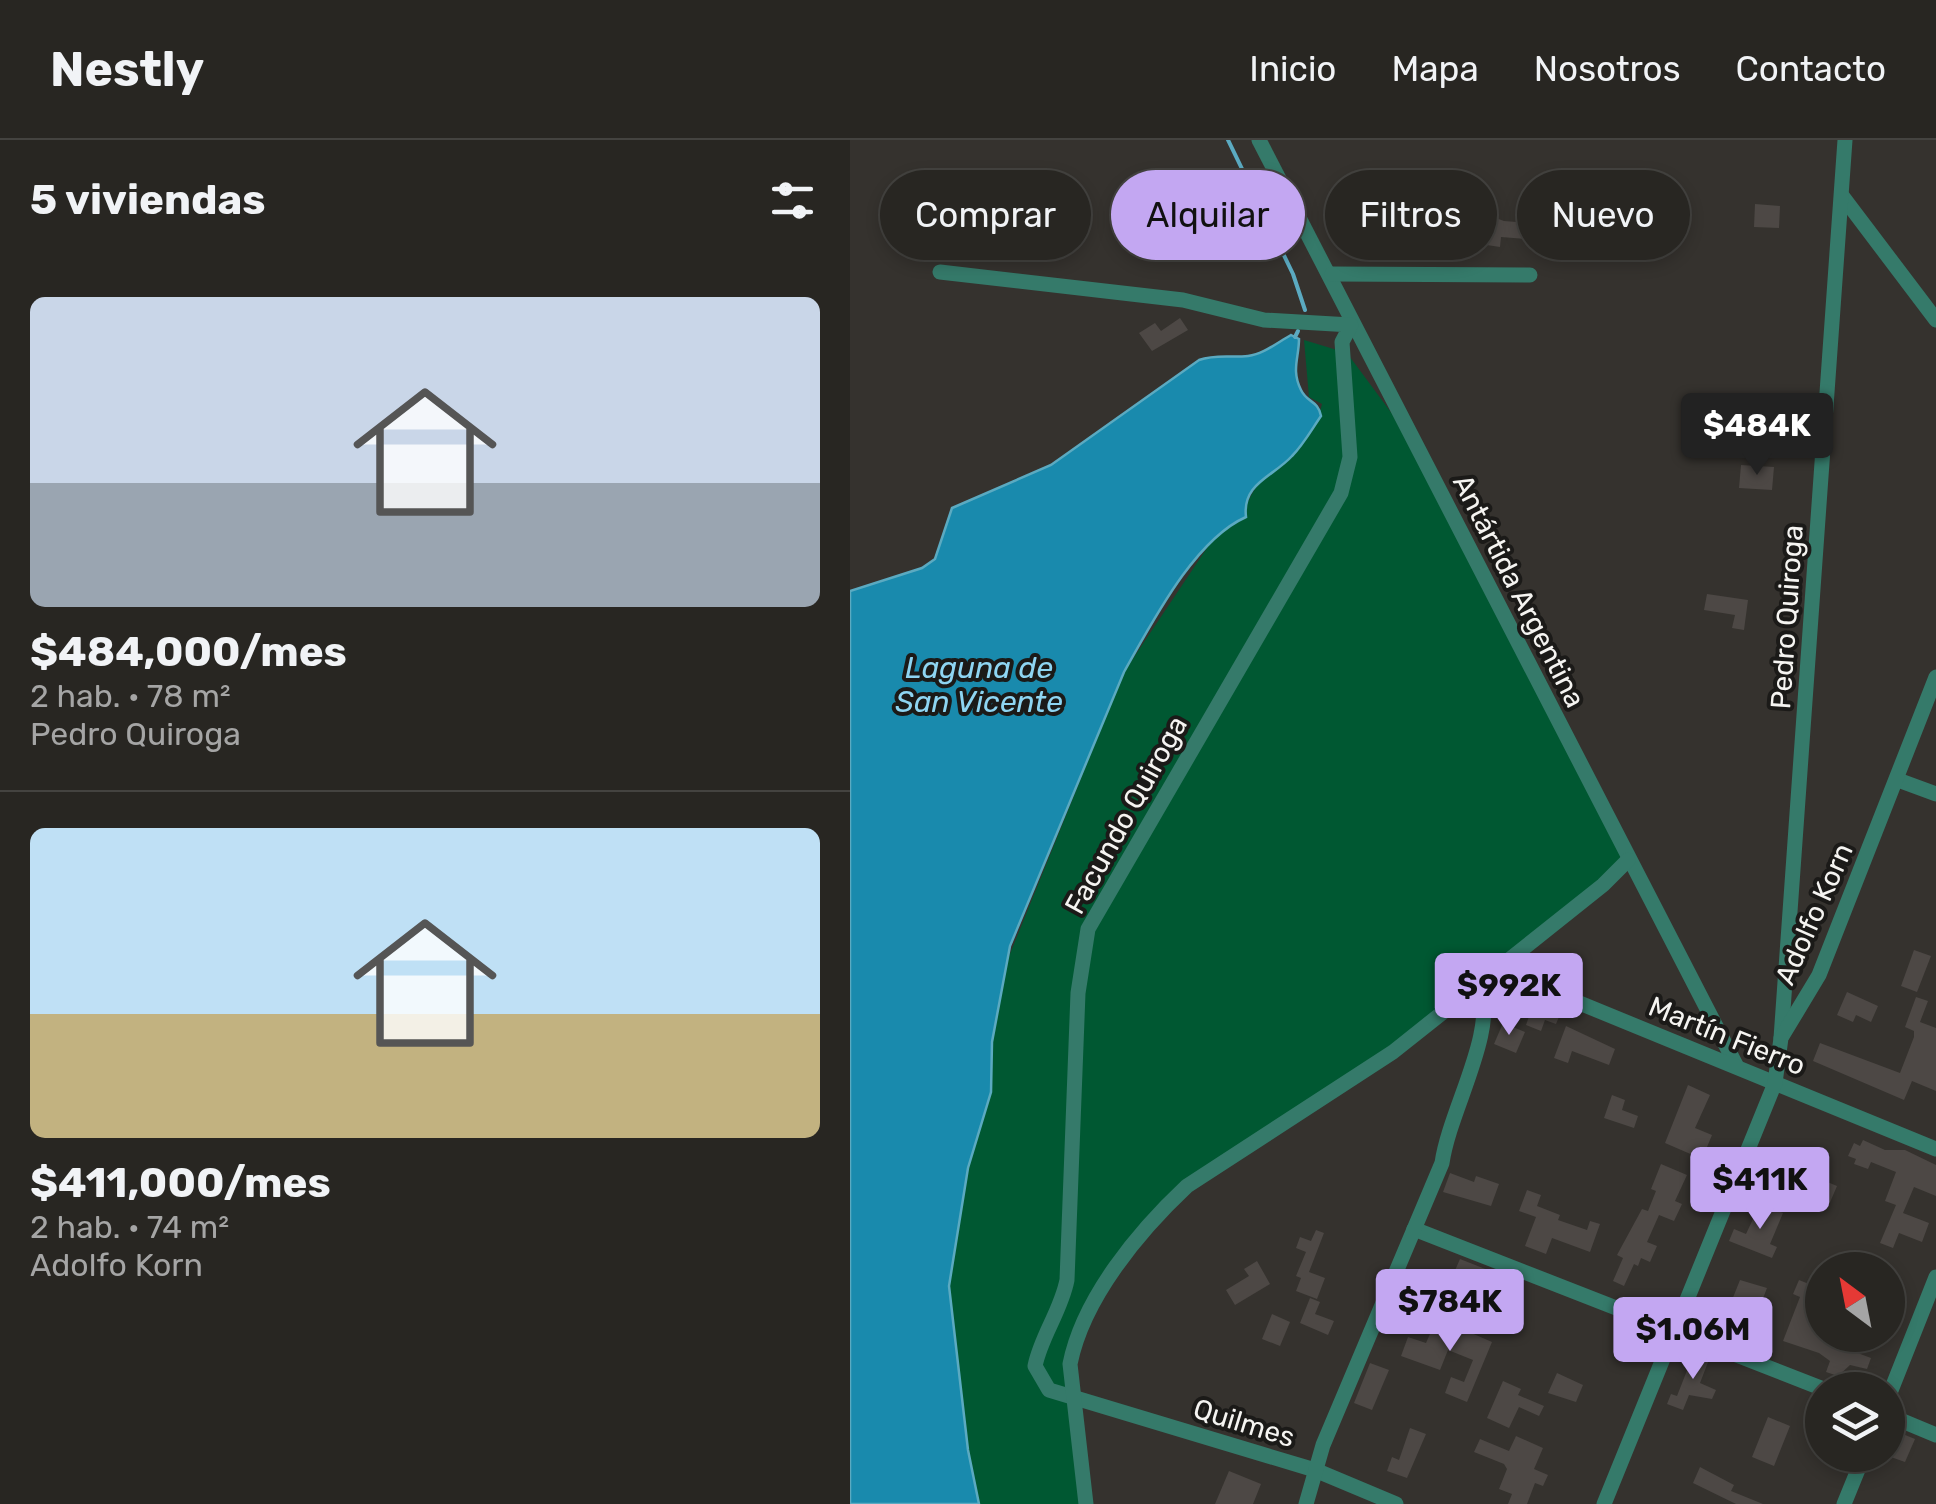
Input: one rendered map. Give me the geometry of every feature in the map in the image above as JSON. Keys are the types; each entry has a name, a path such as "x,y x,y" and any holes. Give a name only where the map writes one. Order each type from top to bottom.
{"street":[{"name":"Antártida Argentina","path":"1259,140 1332,274 1351,325 1736,1066"},
{"name":"Pedro Quiroga","path":"1781,1038 1845,140"},
{"path":"1843,197 1936,320"},
{"path":"940,272 1182,300 1264,320 1351,325"},
{"path":"1332,274 1530,275"},
{"name":"Facundo Quiroga","path":"1075,1399 1049,1390 1034,1366 1039,1347 1062,1303 1067,1280 1078,993 1085,942 1100,905 1341,493 1350,457 1342,342 1351,325"},
{"name":"Adolfo Korn","path":"1604,1504 1775,1083 1781,1038 1819,975 1936,677"},
{"path":"1898,780 1936,794"},
{"path":"1086,1504 1070,1364 1074,1342 1089,1312 1164,1208 1188,1186 1393,1052 1603,886 1628,860"},
{"name":"Martín Fierro","path":"1500,966 1538,986 1936,1149"},
{"path":"1306,1504 1315,1470 1442,1163 1446,1135 1486,1024 1480,983"},
{"path":"1414,1229 1805,1382"},
{"path":"1898,1372 1936,1276"},
{"name":"Quilmes","path":"1075,1399 1315,1470 1396,1504"},
{"path":"1905,1422 1936,1435"},
{"path":"1844,1504 1857,1472"}],"green space":[{"path":"1304,340 1347,353 1393,415 1628,860 1451,1007 1187,1186 1140,1237 1075,1342 1085,1504 979,1504 968,1450 949,1286 968,1168 991,1092 992,1042 1003,971 1124,672 1217,533 1243,519 1257,486 1315,423 1322,404 1309,397"}],"water":[{"name":"Laguna de San Vicente","path":"1291,335 1299,339 1298,383 1321,416 1292,456 1254,488 1246,505 1246,517 1227,528 1192,563 1148,630 1124,672 1010,946 992,1042 991,1092 968,1168 949,1286 968,1450 979,1504 850,1504 850,591 922,568 935,559 952,508 1051,465 1199,360 1254,355"}],"building":[{"path":"1755,204 1780,206 1779,228 1754,227"},
{"path":"1497,218 1517,222 1517,238 1501,237 1500,247"},
{"path":"1180,318 1188,330 1152,351 1139,333 1155,323 1161,331"},
{"path":"1741,465 1774,467 1772,490 1739,488"},
{"path":"1707,594 1748,600 1744,630 1732,628 1735,615 1704,610"},
{"path":"1914,950 1931,956 1917,992 1901,986"},
{"path":"1847,992 1878,1006 1871,1022 1856,1015 1853,1022 1837,1015"},
{"path":"1916,997 1928,1001 1920,1022 1936,1028 1936,1091 1912,1081 1904,1100 1813,1061 1820,1043 1900,1073 1914,1037 1914,1031 1905,1027"},
{"path":"1534,1002 1561,1012 1556,1024 1545,1020 1541,1031 1526,1025"},
{"path":"1503,1023 1525,1032 1516,1053 1494,1044"},
{"path":"1566,1026 1615,1049 1609,1065 1572,1051 1568,1063 1554,1058"},
{"path":"1688,1085 1710,1095 1695,1128 1712,1135 1702,1159 1665,1143"},
{"path":"1612,1095 1625,1100 1622,1110 1638,1116 1634,1128 1604,1118"},
{"path":"1863,1140 1885,1150 1905,1150 1936,1165 1936,1196 1914,1187 1903,1213 1929,1223 1922,1242 1899,1233 1893,1248 1880,1243 1896,1205 1885,1201 1896,1172 1871,1162 1868,1169 1854,1164 1856,1159 1848,1156 1854,1143 1860,1146"},
{"path":"1661,1164 1687,1175 1675,1201 1682,1204 1674,1221 1659,1215 1647,1242 1657,1246 1650,1262 1641,1258 1638,1266 1634,1264 1624,1286 1613,1281 1623,1258 1617,1255 1642,1209 1648,1211"},
{"path":"1450,1173 1474,1182 1476,1176 1499,1184 1491,1206 1443,1192"},
{"path":"1813,1176 1837,1186 1828,1207 1823,1205 1821,1211 1807,1205 1810,1199 1788,1191 1792,1181 1809,1187"},
{"path":"1527,1190 1541,1195 1537,1206 1560,1215 1558,1220 1587,1230 1590,1221 1600,1224 1590,1252 1552,1238 1546,1254 1525,1246 1536,1217 1519,1211"},
{"path":"1760,1204 1783,1213 1770,1244 1777,1247 1772,1258 1729,1241 1734,1229 1746,1234"},
{"path":"1316,1230 1324,1233 1309,1272 1325,1278 1317,1299 1296,1291 1301,1278 1296,1276 1306,1252 1296,1248 1300,1237 1311,1241"},
{"path":"1460,1259 1503,1276 1493,1299 1453,1275"},
{"path":"1257,1261 1270,1284 1235,1305 1226,1290 1249,1276 1244,1269"},
{"path":"1740,1280 1767,1288 1762,1301 1754,1297 1750,1307 1732,1300"},
{"path":"1799,1280 1805,1282 1805,1348 1783,1341 1800,1297 1793,1294"},
{"path":"1310,1298 1320,1302 1315,1314 1334,1321 1328,1335 1300,1323"},
{"path":"1272,1314 1290,1322 1280,1346 1262,1339"},
{"path":"1437,1318 1492,1342 1467,1402 1445,1393 1451,1377 1464,1382 1473,1360 1448,1350 1440,1370 1401,1356 1408,1337 1426,1343"},
{"path":"1695,1351 1710,1357 1700,1383 1716,1390 1712,1399 1689,1395 1683,1410 1667,1404 1671,1394 1677,1396 1688,1368 1683,1366 1687,1355 1692,1357"},
{"path":"1816,1352 1855,1352 1871,1358 1867,1369 1850,1365 1842,1372 1826,1372 1830,1361"},
{"path":"1370,1363 1389,1370 1372,1410 1354,1403"},
{"path":"1557,1373 1583,1385 1576,1402 1548,1393"},
{"path":"1503,1381 1521,1389 1518,1395 1544,1406 1539,1416 1519,1407 1509,1428 1487,1418"},
{"path":"1768,1417 1790,1426 1774,1466 1752,1457"},
{"path":"1410,1428 1426,1434 1407,1478 1387,1471 1392,1457 1399,1460"},
{"path":"1905,1435 1915,1439 1905,1462"},
{"path":"1516,1436 1543,1448 1534,1469 1548,1475 1543,1486 1535,1483 1527,1504 1508,1504 1512,1494 1499,1489 1507,1469 1504,1464 1474,1452 1480,1439 1509,1451"},
{"path":"1700,1467 1734,1485 1731,1491 1763,1504 1736,1504 1693,1483"},
{"path":"1229,1471 1261,1484 1253,1504 1215,1504"}],"waterway":[{"path":"1228,140 1293,274 1305,310"},
{"path":"1295,337 1298,331"}]}
